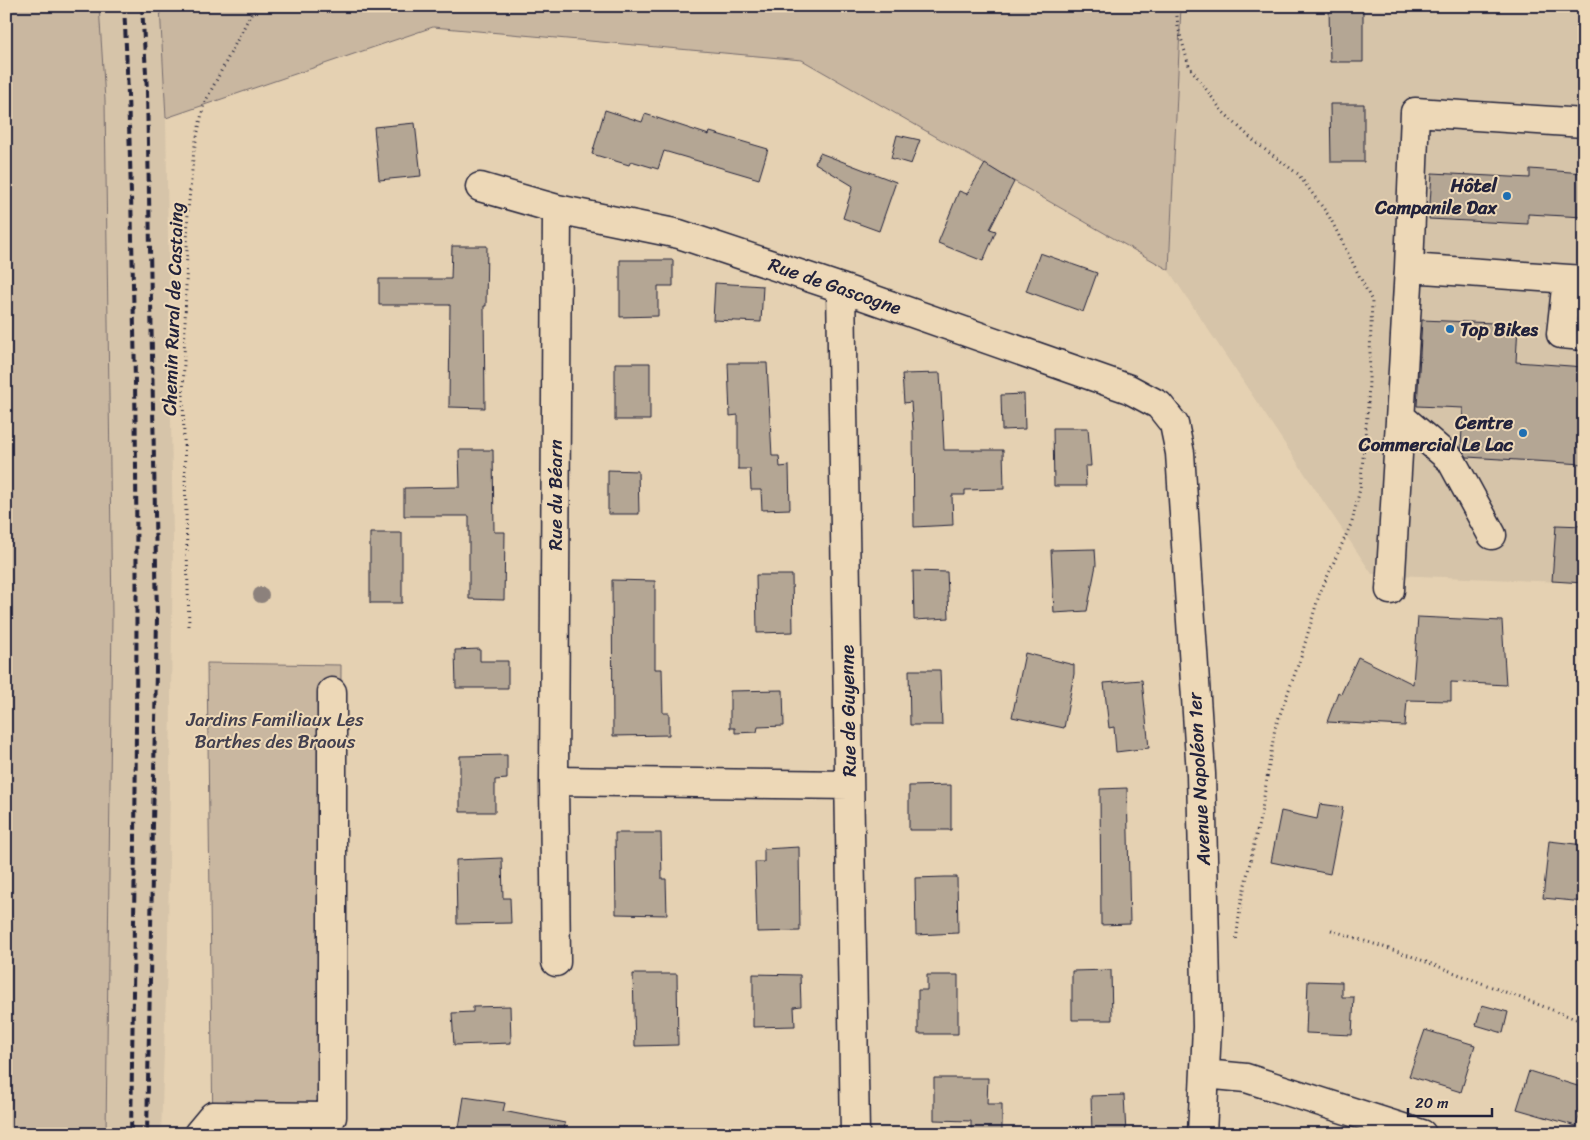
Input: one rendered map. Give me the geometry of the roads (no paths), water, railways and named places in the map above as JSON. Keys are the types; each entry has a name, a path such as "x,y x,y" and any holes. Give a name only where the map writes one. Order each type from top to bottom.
{"street":[{"path":"1390,590 1409,268 1415,112 1584,123"},
{"name":"Rue de Gascogne","path":"480,187 557,209 679,234 841,288 1129,389 1159,405 1174,424"},
{"name":"Rue du Béarn","path":"556,962 554,781 557,209"},
{"path":"1409,268 1576,279 1562,334 1584,336"},
{"name":"Rue de Guyenne","path":"841,288 855,1134"},
{"path":"1401,417 1451,460 1492,535"},
{"name":"Avenue Napoléon 1er","path":"1174,424 1180,453 1201,774 1207,1027 1202,1134"},
{"path":"198,1134 213,1116 332,1117 332,692"},
{"path":"554,781 850,785"},
{"path":"1205,1074 1246,1078 1422,1134"}],"railway":[{"path":"124,6 131,180 136,496 136,709 131,1134"},
{"path":"142,6 147,90 157,618 147,1134"}],"place":[{"name":"Hôtel Campanile Dax","path":"1507,196"},
{"name":"Top Bikes","path":"1450,329"},
{"name":"Centre Commercial Le Lac","path":"1523,433"}],"park label":[{"name":"Jardins Familiaux Les Barthes des Braous","path":"275,730"}]}
